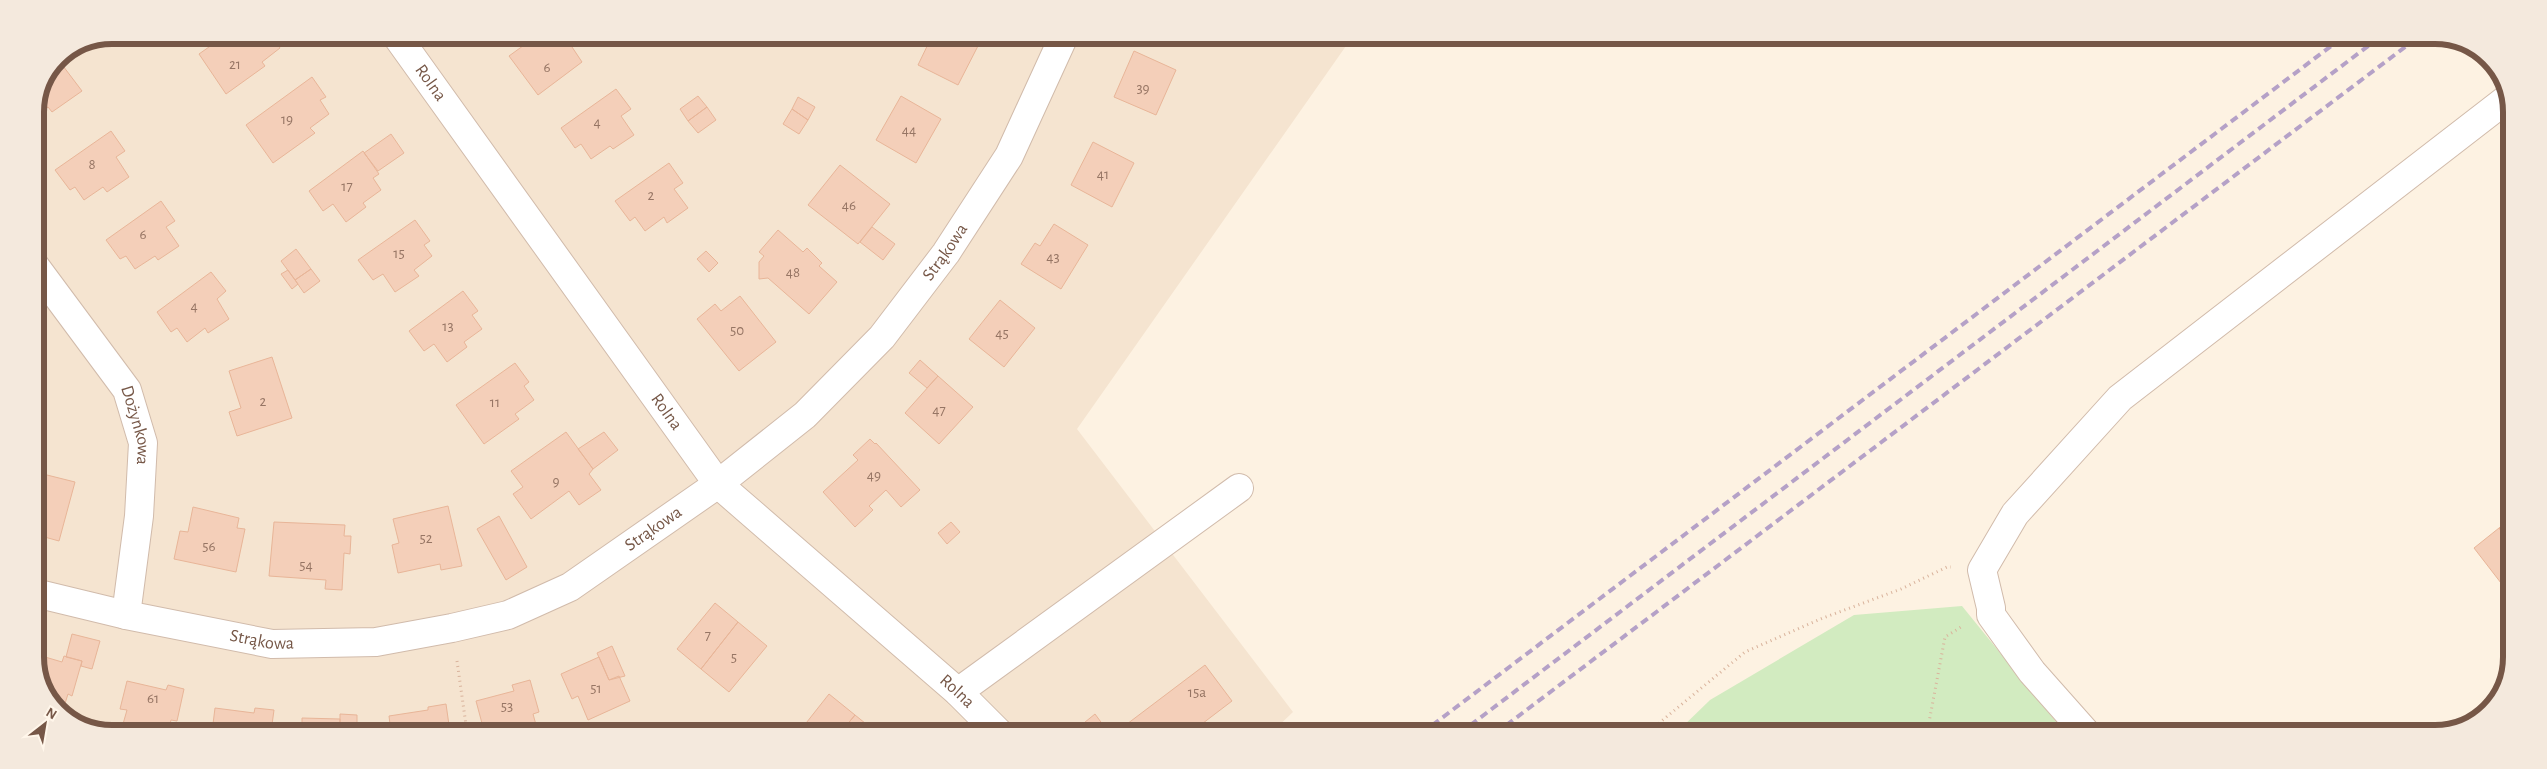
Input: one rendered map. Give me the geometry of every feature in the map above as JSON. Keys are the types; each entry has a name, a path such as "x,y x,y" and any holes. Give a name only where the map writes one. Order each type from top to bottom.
{"street":[{"name":"Rolna","path":"402,44 718,484 958,692 991,725"},
{"name":"Strąkowa","path":"44,595 126,615 272,644 376,642 452,628 508,616 570,587 718,484 805,415 882,337 946,253 1009,156 1060,44"},
{"path":"2079,725 2032,672 1991,615 1992,608 1982,570 2015,514 2120,398 2502,102"},
{"name":"Dożynkowa","path":"44,278 127,390 143,443 139,516 126,615"},
{"path":"958,692 1239,488"}],"path":[{"path":"1657,725 1745,652 1823,618 1901,589 1947,567 1982,570"},
{"path":"1929,725 1945,637 1992,608"},
{"path":"452,628 466,725"}],"shaded area":[{"path":"112,44 1347,44 1077,429 1293,712 1279,725 103,725 94,723 70,711 70,699 58,699 55,695 46,675 44,662 44,112 49,86 55,74 74,55 99,45"}],"green space":[{"path":"1962,606 2059,725 1684,725 1710,700 1854,615"}],"building":[{"path":"213,44 277,44 280,48 262,62 265,66 226,94 199,54"},
{"path":"526,44 570,44 582,62 538,95 509,56"},
{"path":"928,44 979,44 958,85 918,65"},
{"path":"1134,51 1176,70 1156,115 1114,97"},
{"path":"63,65 82,91 52,112 48,107 44,110 49,86 55,74"},
{"path":"312,77 326,97 320,100 329,114 310,128 315,133 273,163 246,125"},
{"path":"616,89 631,109 621,116 634,135 613,149 610,146 591,159 581,144 575,148 561,128"},
{"path":"698,96 707,107 688,121 680,109"},
{"path":"901,96 941,119 916,163 876,140"},
{"path":"798,97 815,107 808,120 792,109"},
{"path":"707,107 716,120 698,133 688,121"},
{"path":"792,109 808,120 799,134 783,124"},
{"path":"111,131 125,151 116,157 129,177 107,192 103,187 84,200 75,187 70,190 55,170"},
{"path":"391,134 404,153 378,171 364,153"},
{"path":"1093,142 1134,163 1112,207 1071,185"},
{"path":"363,151 379,174 373,178 381,190 363,203 366,207 346,222 333,204 323,211 309,191"},
{"path":"669,163 683,183 674,189 688,208 667,223 664,217 645,231 635,217 630,221 615,201"},
{"path":"840,165 890,204 858,244 808,205"},
{"path":"161,201 175,221 166,227 179,246 158,260 155,256 135,269 126,256 120,259 106,240"},
{"path":"415,220 430,241 424,245 432,256 414,270 419,276 395,292 383,274 373,280 358,260"},
{"path":"1054,224 1088,245 1061,289 1021,264 1035,243 1040,246"},
{"path":"872,227 895,244 883,260 860,242"},
{"path":"778,230 803,252 807,248 822,263 819,266 837,282 809,314 768,278 759,279 759,262 764,256 759,252"},
{"path":"296,249 311,269 295,280 281,261"},
{"path":"706,251 718,263 709,272 697,259"},
{"path":"311,269 320,281 304,293 295,280"},
{"path":"288,270 298,284 292,289 281,274"},
{"path":"211,272 226,291 217,299 229,319 208,333 205,328 187,342 177,328 171,332 157,312"},
{"path":"463,291 478,311 472,315 482,329 464,342 467,347 447,362 434,344 424,351 409,331"},
{"path":"740,296 776,342 739,371 697,319 715,304 721,311"},
{"path":"1000,300 1035,328 1004,367 969,339"},
{"path":"272,357 292,418 237,436 229,412 241,408 229,371"},
{"path":"920,360 938,376 927,388 909,373"},
{"path":"515,363 529,382 524,386 534,400 515,414 519,419 484,444 456,405"},
{"path":"938,376 973,407 939,444 905,413"},
{"path":"566,432 593,469 589,474 601,490 579,505 569,491 531,519 513,494 523,487 511,471"},
{"path":"604,432 618,450 593,469 578,449"},
{"path":"870,439 920,490 901,507 886,490 869,506 873,510 855,527 823,492 858,460 853,455"},
{"path":"44,474 75,482 59,541 44,537"},
{"path":"448,506 462,566 441,570 440,564 398,573 392,545 399,543 393,519"},
{"path":"193,507 239,518 237,528 245,529 236,572 174,559 180,531 188,532"},
{"path":"499,516 527,567 506,580 477,529"},
{"path":"274,522 345,525 344,536 351,536 350,554 344,553 342,590 325,589 326,580 269,576"},
{"path":"951,522 960,532 947,544 938,533"},
{"path":"2503,525 2503,533 2499,528"},
{"path":"2499,528 2503,533 2503,581 2501,583 2474,548"},
{"path":"715,603 738,622 701,669 677,649"},
{"path":"738,622 767,646 729,692 701,669"},
{"path":"72,634 100,641 92,669 81,666 82,661 66,657"},
{"path":"612,646 625,676 609,680 597,653"},
{"path":"64,656 82,661 72,696 68,694 66,699 58,699 55,695 46,675 44,657 62,662"},
{"path":"599,657 609,680 619,676 630,701 588,720 578,696 572,699 561,674"},
{"path":"1205,665 1232,701 1200,725 1127,724"},
{"path":"530,680 539,712 533,714 536,725 482,725 476,701 514,691 512,685"},
{"path":"127,681 166,690 168,685 184,689 177,721 171,720 170,725 123,725 127,710 120,709"},
{"path":"829,694 855,715 847,725 805,725"},
{"path":"446,704 449,725 390,725 389,716 428,710 428,707"},
{"path":"215,708 254,713 255,708 274,710 272,725 213,725"},
{"path":"340,714 357,715 357,725 340,725"},
{"path":"1095,714 1103,725 1081,725"},
{"path":"855,715 867,725 847,725"},
{"path":"302,718 340,719 340,725 302,725"}],"railway":[{"path":"1433,725 2334,44"},
{"path":"1471,725 2371,44"},
{"path":"1507,725 2409,44"}]}
